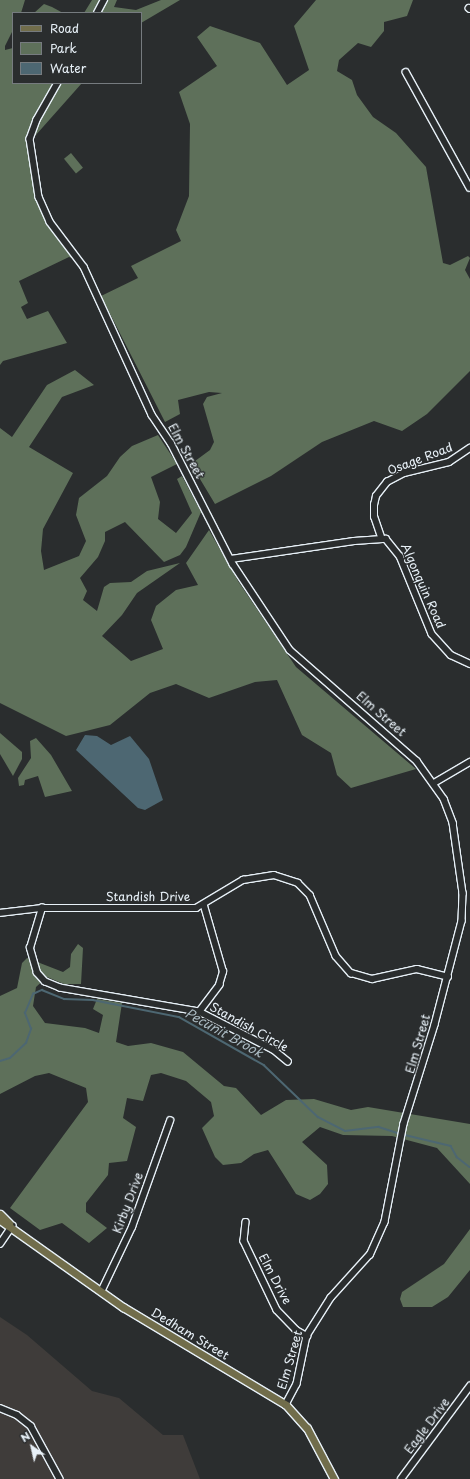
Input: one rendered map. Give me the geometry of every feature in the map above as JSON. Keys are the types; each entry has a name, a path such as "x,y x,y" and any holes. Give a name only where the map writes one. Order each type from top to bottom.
{"main road":[{"name":"Dedham Street","path":"0,1214 12,1226 101,1292 286,1405 307,1428 333,1478"},
{"name":"Dedham Street","path":"0,1220 12,1226"}],"street":[{"path":"98,12 104,0"},
{"path":"406,72 470,188"},
{"name":"Elm Street","path":"57,84 32,129 30,139 32,165 42,205 55,228 84,267 152,414 172,443 231,559 294,656 394,739 418,761 434,783 451,816 463,893 460,933 404,1124 382,1231 370,1255 331,1298 307,1336 296,1384 286,1405"},
{"name":"Osage Road","path":"381,537 374,517 374,505 376,496 387,482 404,473 449,462 470,448"},
{"path":"231,559 381,537"},
{"name":"Algonquin Road","path":"381,537 392,544 400,556 436,641 451,655 470,664"},
{"path":"434,783 470,762"},
{"name":"Standish Drive","path":"0,913 42,908 190,909 204,906 251,877 283,877 298,883 310,895 336,956 351,973 372,979 416,969 448,977"},
{"path":"42,908 30,948 37,973 45,982 60,988 199,1012 216,991 223,972 204,906"},
{"name":"Standish Circle","path":"199,1012 273,1050 288,1062"},
{"name":"Kirby Drive","path":"101,1292 132,1227 170,1120"},
{"name":"Elm Drive","path":"246,1222 244,1241 277,1310 296,1330 307,1336"},
{"path":"0,1244 12,1226"},
{"name":"Eagle Drive","path":"401,1479 470,1386"},
{"path":"0,1408 17,1415 31,1426 60,1479"}],"shaded area":[{"path":"0,1317 27,1335 92,1391 119,1398 163,1435 183,1435 200,1479 0,1479"}],"green space":[{"path":"0,0 25,0 21,12 12,12 12,32 5,46 5,50 12,48 12,84 81,84 27,145 34,192 54,234 77,260 69,257 19,281 28,303 21,307 27,319 48,311 67,343 3,361 0,365"},
{"path":"92,0 117,0 114,7 136,10 161,0 180,0 142,22 142,12 85,12"},
{"path":"316,0 413,0 407,16 384,22 384,31 371,47 358,43 339,60 337,71 352,80 357,95 373,117 396,133 426,167 443,263 450,265 468,256 470,258 465,270 470,279 470,371 427,414 402,431 374,421 322,442 271,476 215,504 191,464 210,450 214,442 203,404 207,397 222,393 209,392 178,400 180,414 165,422 101,296 138,278 131,266 181,241 176,230 189,196 190,124 179,92 217,66 197,37 210,26 260,43 287,85 309,70 294,26"},
{"path":"44,4 61,12 35,12"},
{"path":"71,153 83,168 76,173 64,159"},
{"path":"75,370 94,385 62,397 29,447 73,473 43,529 41,551 44,570 79,556 86,541 76,515 79,498 107,476 120,457 132,446 158,435 177,464 151,477 160,502 158,519 176,533 192,513 177,479 182,476 201,512 186,547 180,555 164,562 125,522 105,532 105,541 98,557 80,578 87,591 83,600 97,611 104,587 110,583 131,582 147,571 180,563 137,593 122,615 102,636 131,661 163,649 151,620 156,606 176,590 198,585 186,563 209,530 238,581 296,667 416,769 351,788 337,775 331,753 302,735 277,680 255,682 209,698 176,684 150,693 110,725 66,736 0,703 0,428 12,437 47,385"},
{"path":"0,733 22,752 22,759 13,776 0,754"},
{"path":"36,738 51,755 72,791 45,797 38,776 25,780 24,785 19,786 18,778 31,758 30,741"},
{"path":"78,944 83,948 81,984 64,984 47,977 36,987 33,1006 45,1023 85,1028 99,1033 103,1015 93,1009 97,999 122,1003 116,1042 128,1046 151,1043 183,1052 224,1086 236,1088 261,1115 286,1100 314,1099 351,1110 368,1107 470,1124 470,1184 437,1148 392,1136 343,1135 320,1127 302,1142 327,1165 328,1184 320,1194 310,1200 296,1194 268,1150 254,1154 241,1163 223,1165 215,1157 202,1128 214,1116 211,1102 186,1081 161,1073 151,1075 143,1101 127,1098 123,1118 136,1127 127,1161 109,1163 108,1175 86,1203 86,1212 107,1228 89,1243 62,1223 40,1230 10,1208 88,1102 86,1088 49,1073 35,1076 0,1094 0,996 17,988 22,963 27,958 63,972 70,967 71,954"},
{"path":"470,1229 470,1270 448,1297 432,1307 403,1307 400,1299 402,1292 444,1264"}],"water":[{"path":"85,735 97,736 111,745 130,736 149,759 163,800 145,810 138,808 76,750"}],"waterway":[{"name":"Pecunit Brook","path":"0,1061 10,1058 26,1043 31,1029 25,1013 33,994 42,990 64,999 93,1000 179,1017 264,1065 318,1117 345,1131 379,1127 398,1133"},
{"name":"Pecunit Brook","path":"405,1135 451,1146 457,1157 470,1167"}]}
